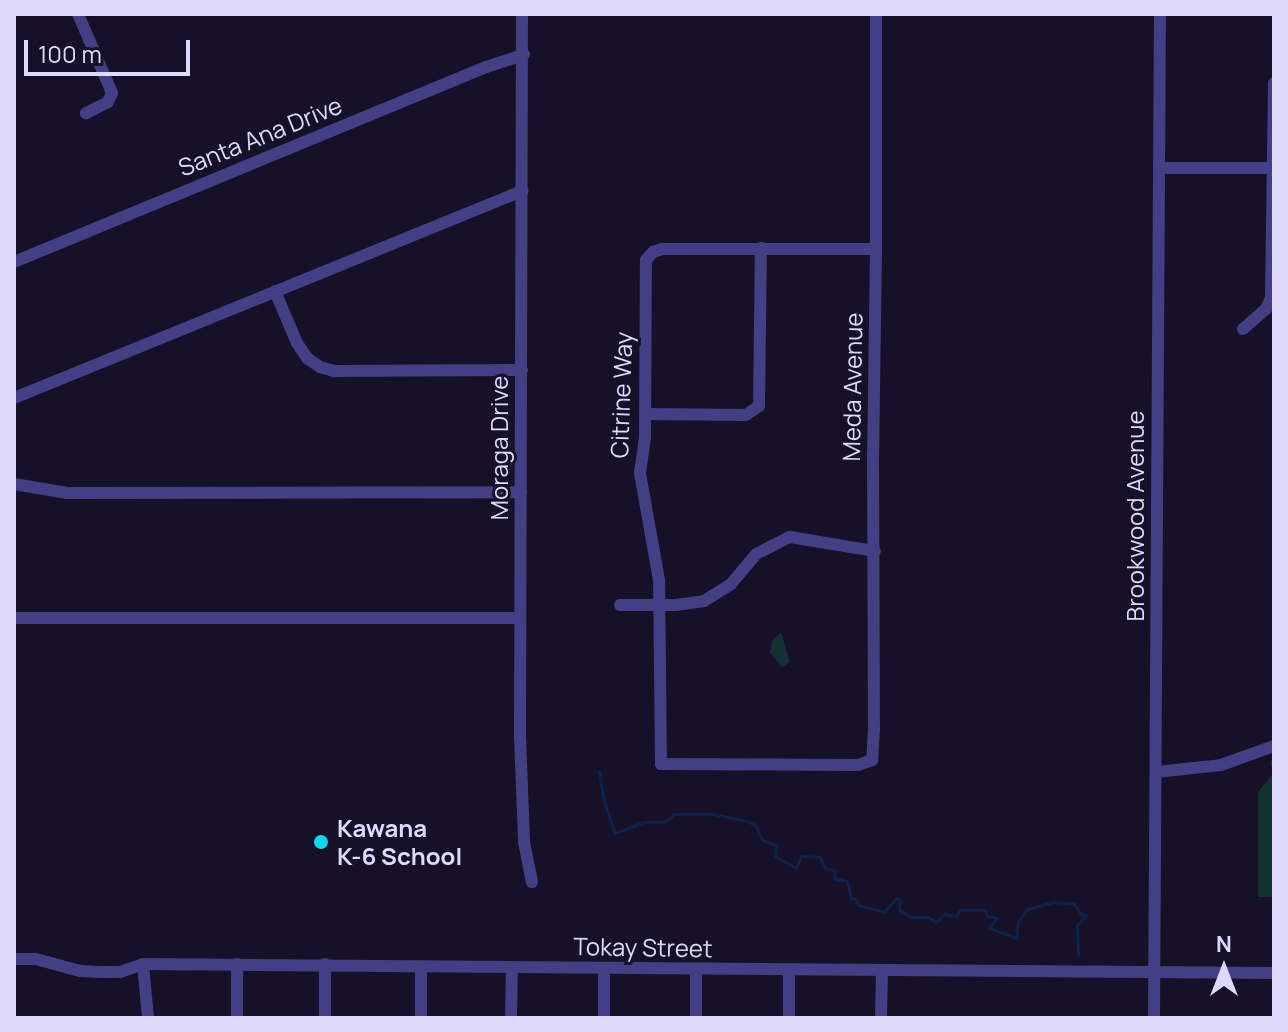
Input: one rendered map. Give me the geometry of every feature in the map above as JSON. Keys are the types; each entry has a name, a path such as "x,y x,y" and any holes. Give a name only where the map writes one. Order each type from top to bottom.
{"street":[{"path":"78,14 112,93 108,102 86,113"},
{"name":"Moraga Drive","path":"522,14 522,822 532,882"},
{"name":"Meda Avenue","path":"661,764 858,765 872,760 876,14"},
{"name":"Brookwood Avenue","path":"1154,1018 1160,14"},
{"name":"Santa Ana Drive","path":"14,262 486,67 524,55"},
{"path":"1243,329 1266,309 1271,298 1274,83"},
{"path":"1159,168 1273,168"},
{"path":"14,398 522,191"},
{"path":"646,414 746,415 759,406 761,248"},
{"name":"Citrine Way","path":"661,764 658,564 645,517 640,473 646,414 646,260 653,252 662,249 876,249"},
{"path":"275,291 297,343 307,358 320,367 334,371 522,370"},
{"path":"14,484 67,493 521,492"},
{"path":"620,605 704,601 731,584 756,554 790,537 875,551"},
{"path":"14,618 520,618"},
{"path":"1156,772 1221,765 1274,746"},
{"name":"Tokay Street","path":"14,959 36,959 80,971 99,972 120,972 143,964 325,964 789,971 1274,973"},
{"path":"143,964 148,1018"},
{"path":"237,964 237,1018"},
{"path":"325,964 325,1018"},
{"path":"421,966 421,1018"},
{"path":"511,1018 512,968"},
{"path":"604,968 604,1018"},
{"path":"696,970 696,1018"},
{"path":"789,971 789,1018"},
{"path":"881,1018 882,971"}],"green space":[{"path":"781,632 790,662 782,667 770,653 772,641"},
{"path":"1274,757 1274,897 1258,897 1258,792 1273,774 1270,762"}],"waterway":[{"path":"599,771 603,797 615,833 643,822 665,822 674,814 712,814 744,820 755,825 762,840 776,845 775,856 796,868 801,856 820,857 825,868 834,870 835,879 847,881 851,899 855,898 858,905 884,912 896,898 900,900 899,910 910,917 928,917 936,922 944,914 956,916 960,910 985,910 987,916 997,918 989,928 1016,938 1018,921 1027,909 1053,902 1074,904 1080,913 1086,915 1077,925 1078,955"}],"place":[{"name":"Kawana K-6 School","path":"321,842"}]}
